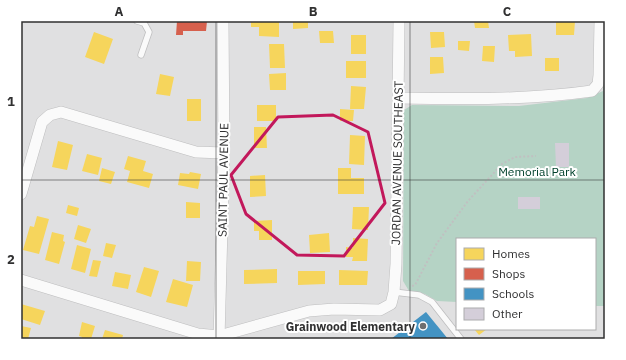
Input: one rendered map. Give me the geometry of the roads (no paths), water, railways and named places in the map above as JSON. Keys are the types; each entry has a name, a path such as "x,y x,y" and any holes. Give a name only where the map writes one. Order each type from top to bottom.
{"street":[{"name":"SAINT PAUL AVENUE","path":"219,337 224,152 223,21"},
{"name":"JORDAN AVENUE SOUTHEAST","path":"219,337 310,311 340,309 380,310 391,304 395,289 399,21"},
{"path":"398,98 517,98 592,91 598,84 600,21"},
{"path":"21,194 42,122 50,115 61,112 196,152 224,152"},
{"path":"21,280 198,334 219,337"}],"lane":[{"path":"137,21 144,23 149,32 141,55"},
{"path":"395,289 419,295 432,302 460,339"}],"place":[{"name":"Grainwood Elementary","path":"423,326"}],"park label":[{"name":"Memorial Park","path":"537,171"}]}
